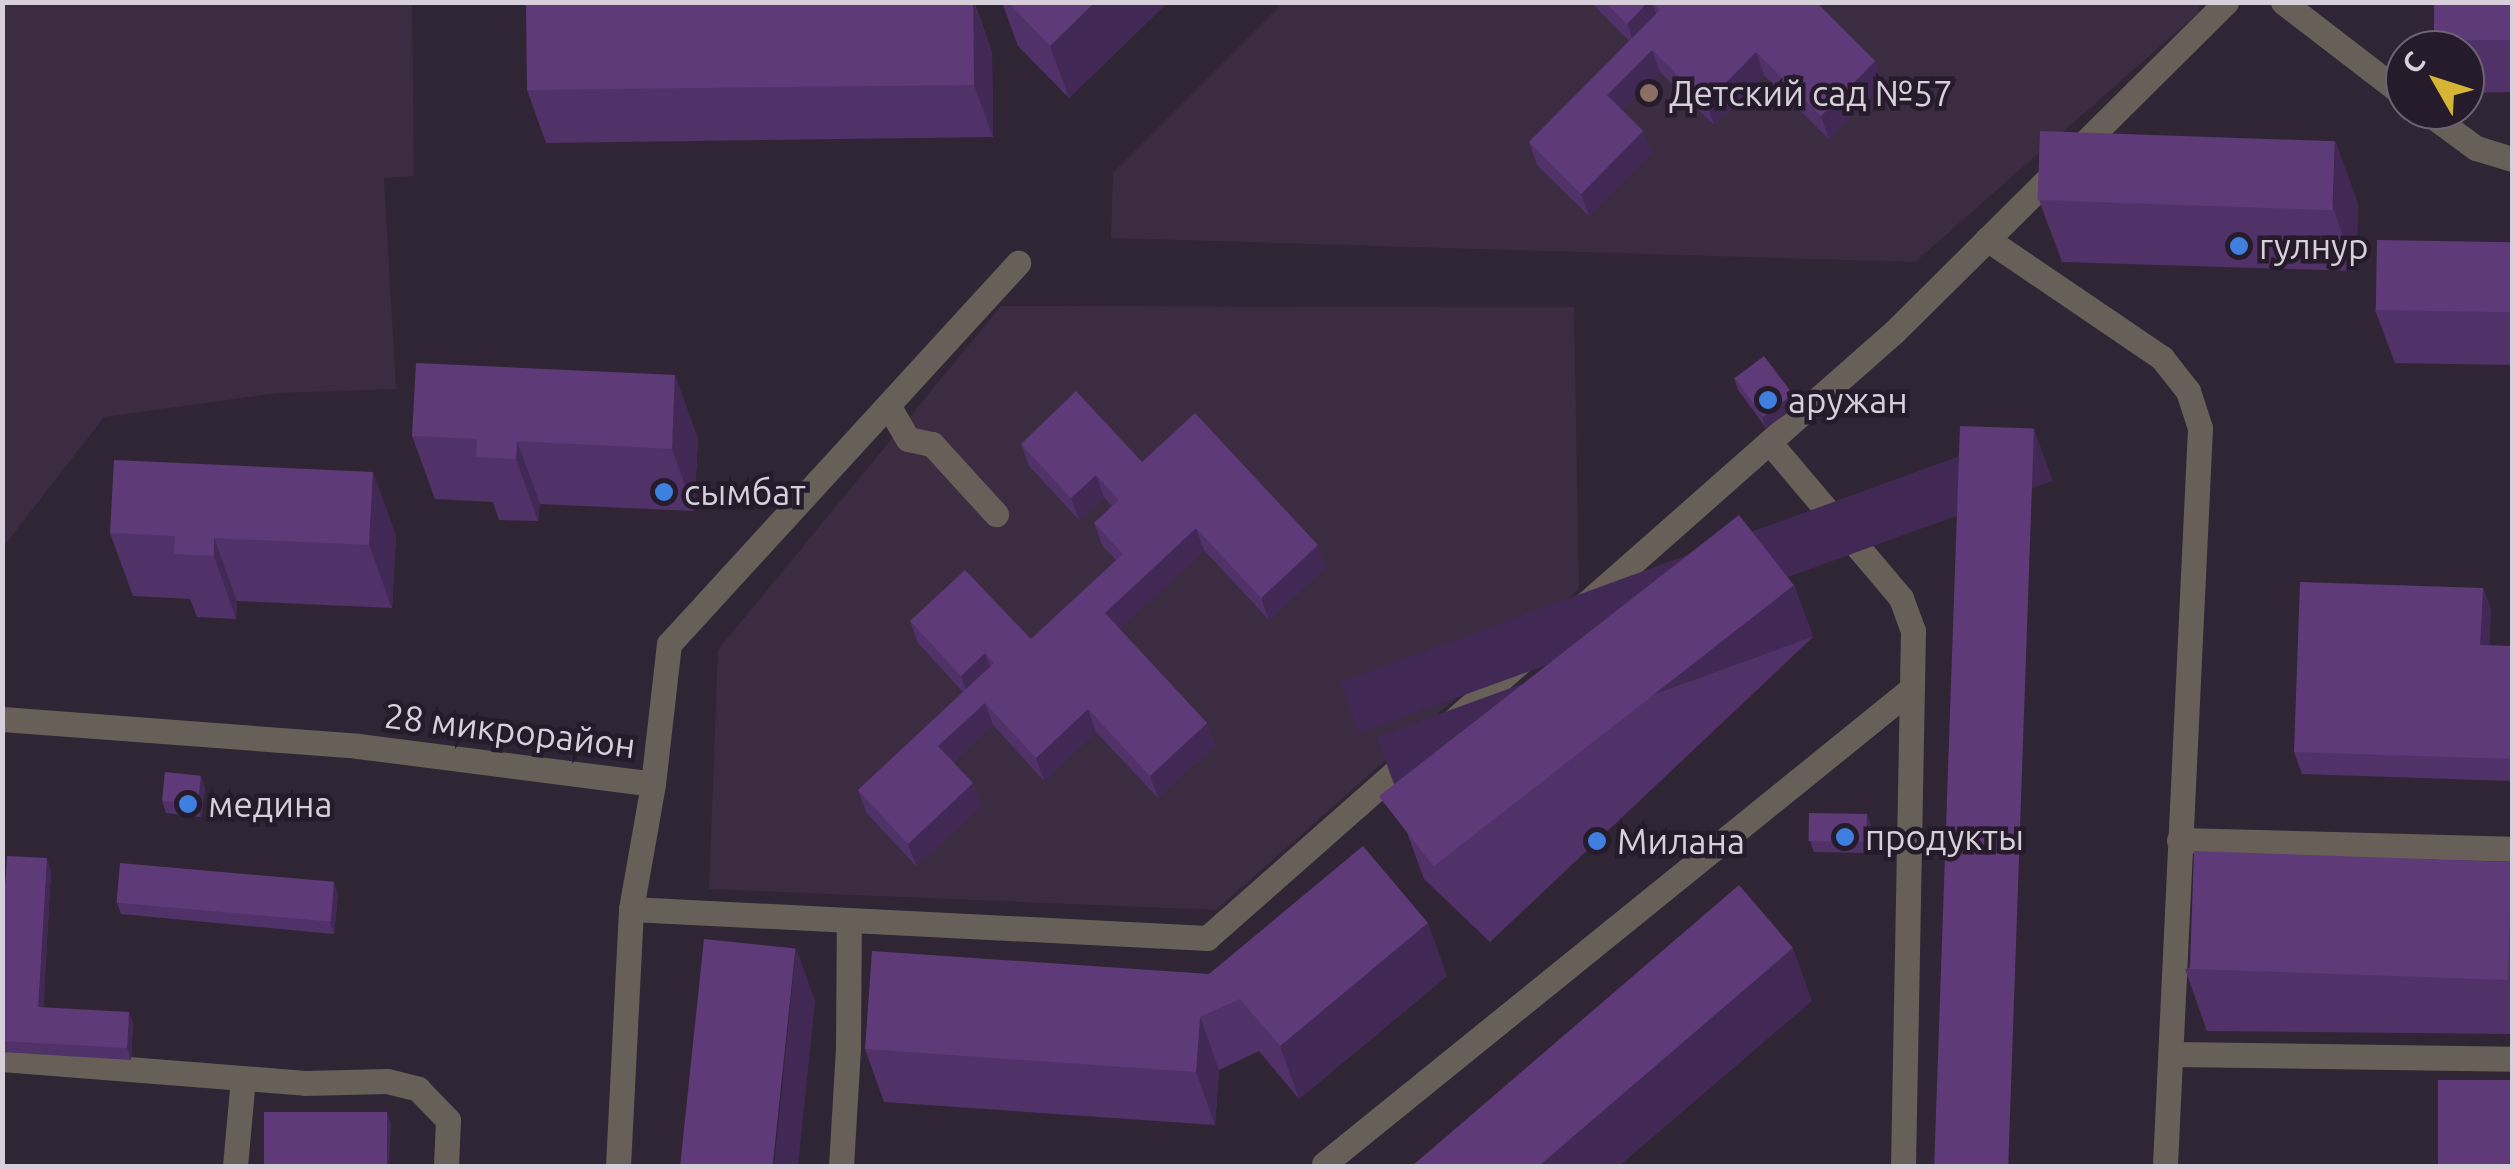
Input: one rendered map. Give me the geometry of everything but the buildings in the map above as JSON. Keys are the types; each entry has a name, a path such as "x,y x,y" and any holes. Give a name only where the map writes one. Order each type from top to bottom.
{"lane":[{"path":"631,909 1207,938 1894,332 2226,2"},
{"path":"2284,2 2385,80"},
{"path":"2451,130 2476,148 2512,159"},
{"path":"1987,240 2162,358 2188,391 2200,428 2165,1166"},
{"name":"28 микрорайон","path":"2,719 358,746 653,784 670,644 1018,263"},
{"path":"888,405 908,439 932,444 996,514"},
{"path":"1770,443 1902,598 1913,631 1904,1166"},
{"path":"1324,1164 1910,690"},
{"path":"618,1166 631,909 653,784"},
{"path":"2179,840 2512,849"},
{"path":"841,1166 848,1048 848,920"},
{"path":"2173,1054 2512,1058"},
{"path":"2,1059 305,1083 388,1080 418,1089 448,1120 446,1166"},
{"path":"235,1166 243,1078"}],"shaded area":[{"path":"2,3 412,3 414,176 384,178 396,389 277,393 104,417 3,547"},
{"name":"Детский сад №57","path":"1283,3 2200,3 2198,13 1915,262 1111,238 1113,173"},
{"path":"1001,306 1574,307 1579,589 1216,910 709,889 718,650"}],"place":[{"name":"Детский сад №57","path":"1649,93"},
{"name":"гулнур","path":"2239,246"},
{"name":"аружан","path":"1768,400"},
{"name":"сымбат","path":"664,492"},
{"name":"медина","path":"188,804"},
{"name":"продукты","path":"1845,837"},
{"name":"Милана","path":"1597,841"}]}
